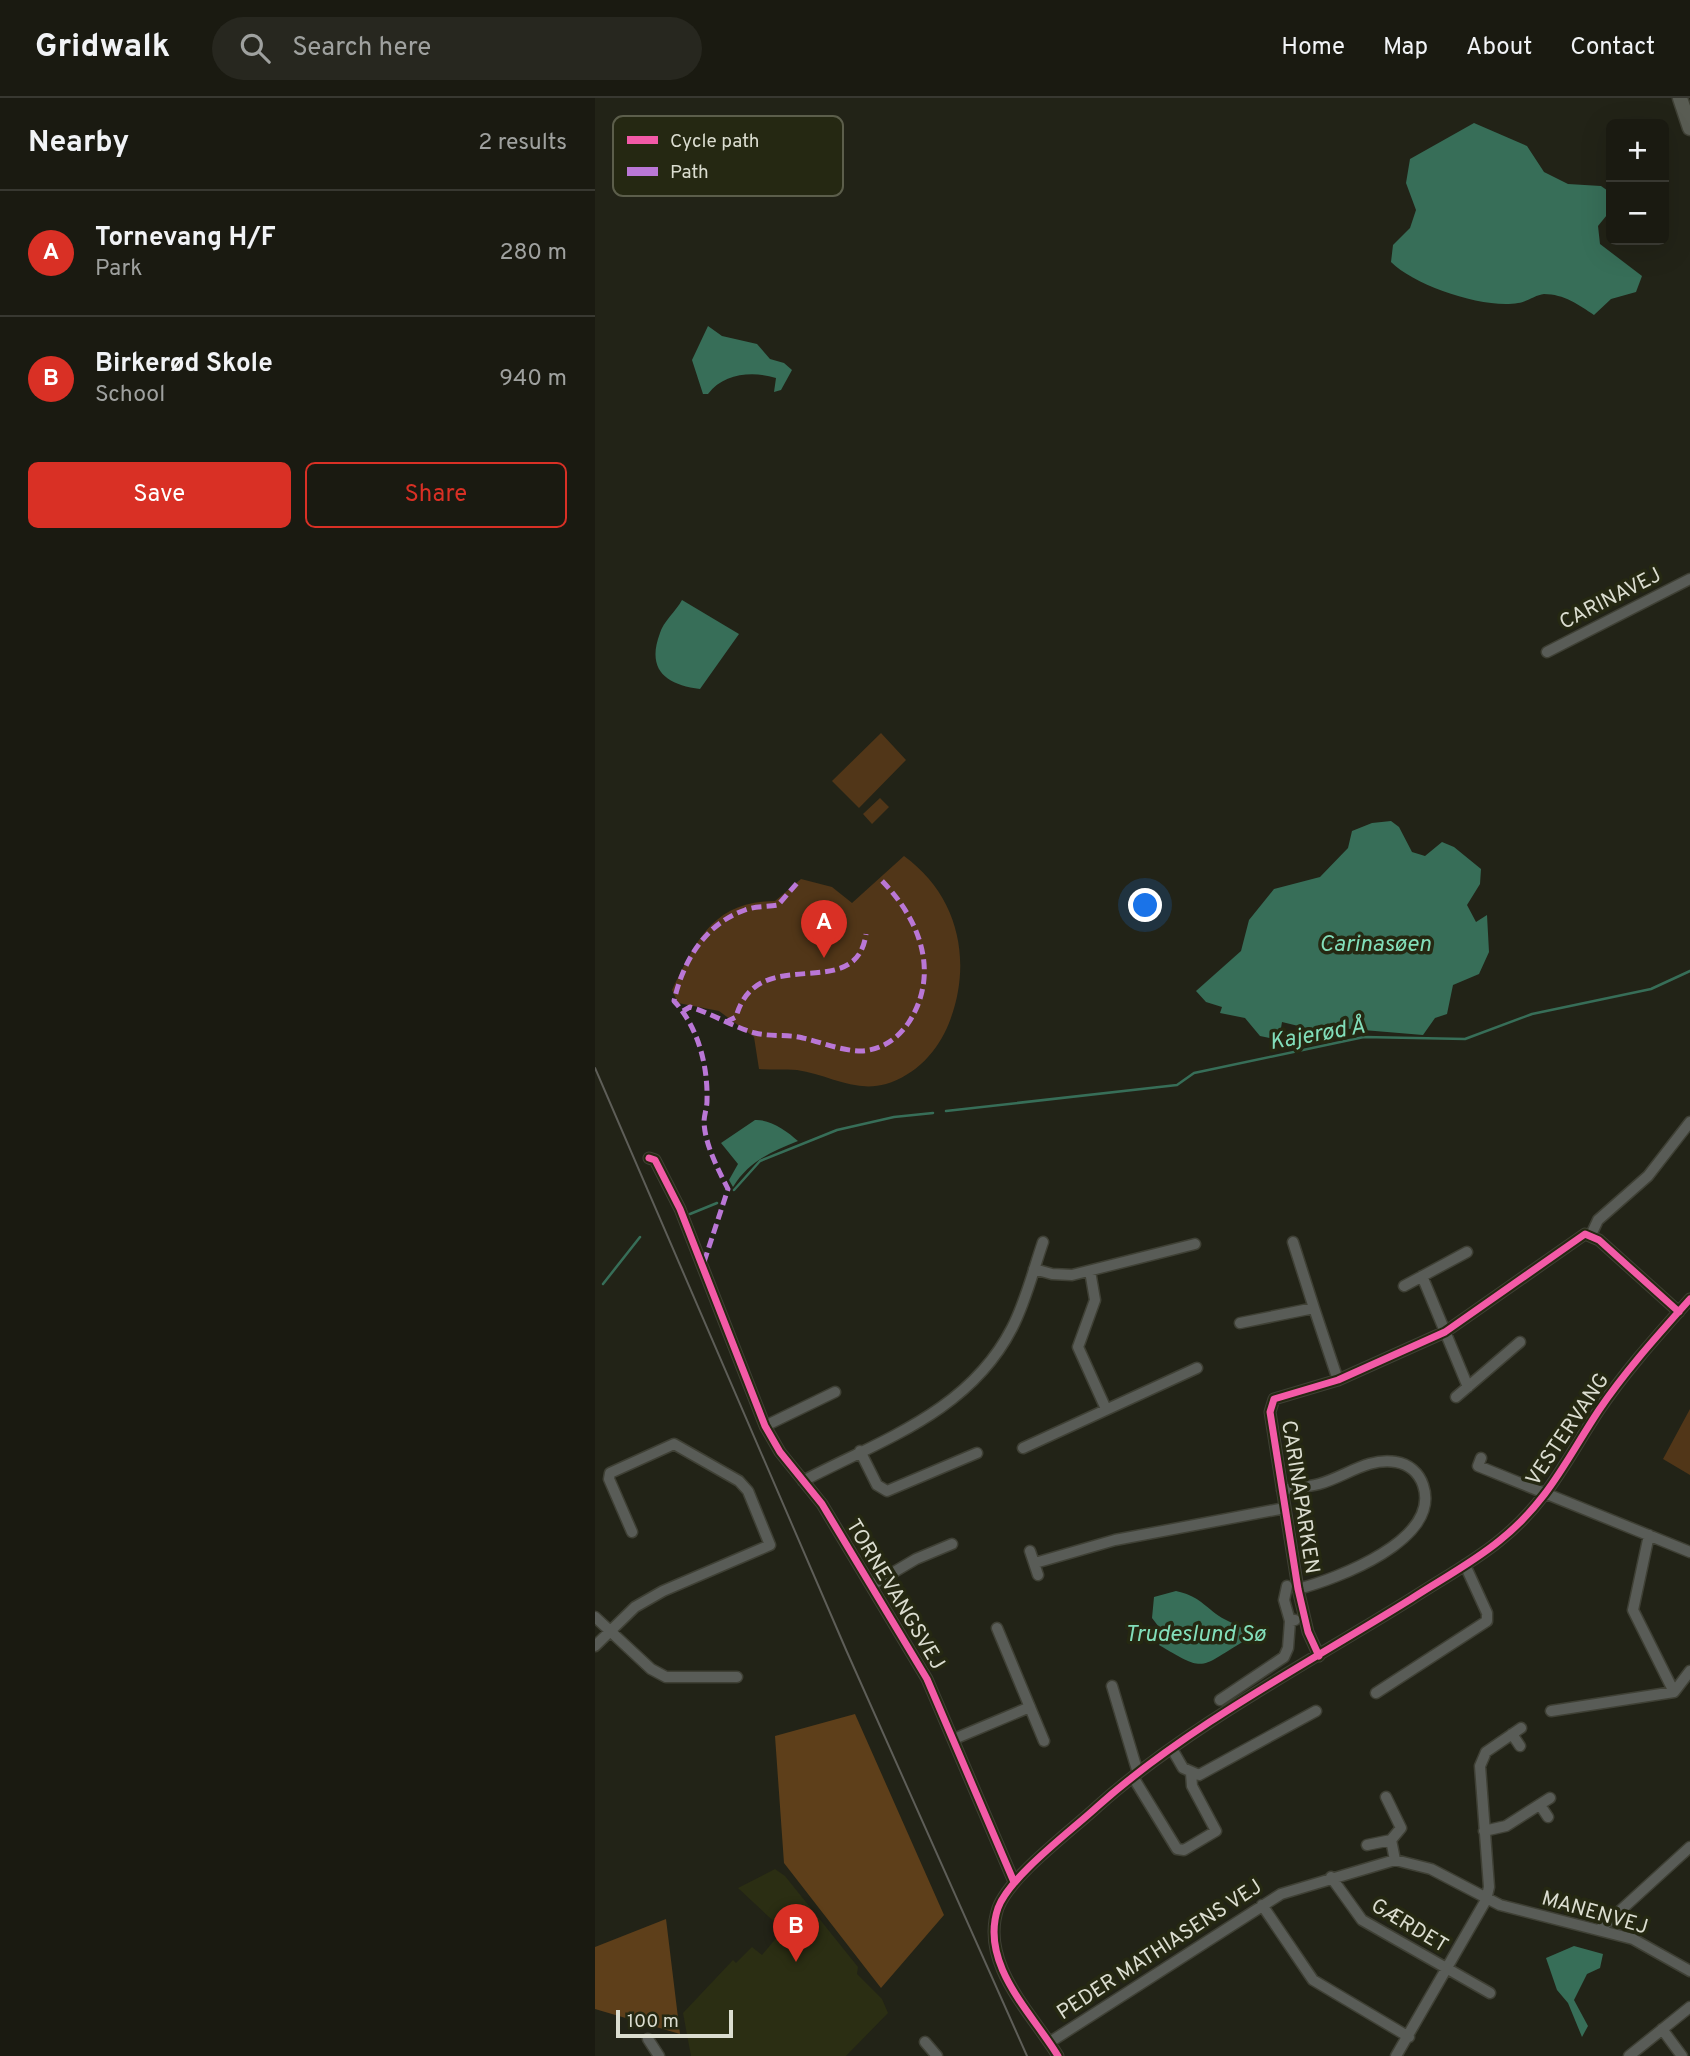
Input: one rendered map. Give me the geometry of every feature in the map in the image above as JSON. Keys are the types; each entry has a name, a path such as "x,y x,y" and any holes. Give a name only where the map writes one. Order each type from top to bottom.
{"main road":[{"path":"1680,98 1690,128"}],"street":[{"name":"CARINAVEJ","path":"1547,652 1690,579"},
{"name":"CARINAPARKEN","path":"1319,1656 1293,1587 1270,1404 1279,1396 1338,1380 1445,1332 1578,1236 1591,1235 1598,1220 1640,1184 1690,1122"},
{"name":"TORNEVANGSVEJ","path":"649,1158 655,1160 680,1209 765,1426 780,1452 822,1504 927,1679 1014,1882"},
{"path":"1591,1235 1679,1312"},
{"path":"803,1480 924,1420 968,1388 986,1370 1013,1327 1043,1242"},
{"path":"1293,1242 1338,1380"},
{"path":"1034,1269 1062,1276 1195,1244"},
{"path":"1404,1286 1467,1252"},
{"path":"1090,1271 1095,1300 1079,1347 1106,1409"},
{"path":"1422,1276 1468,1387"},
{"name":"VESTERVANG","path":"1014,1882 1135,1775 1465,1564 1517,1526 1547,1493 1599,1411 1639,1356 1690,1299"},
{"path":"1240,1323 1314,1308"},
{"path":"1456,1397 1520,1342"},
{"path":"1023,1448 1197,1368"},
{"path":"765,1426 835,1392"},
{"path":"595,1646 635,1607 663,1591 770,1545 748,1492 739,1481 674,1444 610,1473 609,1479 632,1532"},
{"path":"860,1451 877,1485 887,1491 977,1453"},
{"path":"1481,1458 1478,1466 1690,1552"},
{"path":"1282,1490 1321,1484 1360,1467 1383,1462 1408,1466 1419,1475 1424,1488 1425,1502 1418,1520 1392,1547 1331,1580 1293,1587"},
{"name":"CARINAPARKEN","path":"1030,1551 1036,1569 1115,1540 1285,1508"},
{"path":"1649,1535 1633,1610 1677,1690"},
{"name":"TORNEVANGSVEJ","path":"872,1585 916,1559 953,1544"},
{"path":"1376,1693 1487,1621 1487,1613 1465,1564"},
{"name":"CARINAPARKEN","path":"1220,1700 1284,1657 1288,1648 1290,1621 1284,1600 1293,1587"},
{"path":"595,1616 652,1669 666,1677 737,1677"},
{"path":"1290,1621 1305,1619"},
{"path":"997,1628 1044,1741"},
{"path":"1677,1690 1690,1671"},
{"path":"1112,1686 1135,1775 1177,1849 1184,1850 1216,1831 1192,1786 1191,1773"},
{"path":"1551,1711 1677,1690 1690,1696"},
{"path":"954,1739 1030,1706"},
{"path":"1172,1749 1183,1768 1199,1775 1316,1711"},
{"path":"1396,2056 1486,1900 1489,1887 1482,1758 1516,1731 1520,1746"},
{"path":"1367,1845 1391,1840 1401,1828 1386,1797"},
{"path":"1484,1831 1506,1826 1545,1801 1548,1817"},
{"path":"1391,1840 1395,1860"},
{"path":"1599,1930 1690,1847"},
{"name":"PEDER MATHIASENS VEJ","path":"1050,2042 1262,1905 1281,1894 1331,1877 1395,1860 1431,1868 1486,1900"},
{"name":"GÆRDET","path":"1331,1877 1362,1920 1490,1993"},
{"path":"1014,1882 998,1909 994,1941 998,1957 1018,1998 1058,2056"},
{"name":"MANENVEJ","path":"1486,1900 1633,1940 1690,1971"},
{"path":"1262,1905 1313,1980 1409,2037"},
{"path":"1629,2056 1690,2007"},
{"path":"1662,2029 1682,2056"},
{"path":"648,2039 659,2056"},
{"path":"925,2042 936,2056"}],"shaded area":[{"path":"881,733 906,760 859,808 832,781"},
{"path":"880,798 889,807 872,824 863,814"},
{"path":"904,856 923,872 938,890 949,910 960,954 960,977 949,1023 939,1043 925,1061 907,1075 886,1084 863,1086 797,1070 759,1069 754,1037 719,1011 678,1003 672,990 689,955 709,927 721,916 754,903 775,901 801,879 832,887 852,903"},
{"path":"1690,1409 1690,1475 1663,1459"},
{"path":"855,1714 944,1915 881,1988 784,1863 775,1736"},
{"path":"775,1869 785,1876 858,1967 857,1974 882,1999 888,2013 846,2056 691,2056 683,2013 733,1960 736,1963 752,1947 762,1955 783,1930 738,1888"},
{"path":"666,1919 680,2034 595,2009 595,1947"}],"water":[{"path":"1474,123 1527,146 1544,172 1568,184 1601,186 1606,190 1606,216 1598,226 1600,244 1642,276 1636,292 1611,299 1594,315 1571,301 1551,294 1504,304 1469,299 1433,287 1402,271 1391,262 1393,245 1410,228 1416,210 1406,183 1410,159"},
{"path":"708,326 722,336 757,344 770,359 784,363 792,370 781,390 774,392 776,378 749,374 730,378 708,394 703,394 692,360"},
{"path":"682,600 739,634 700,689 677,684 669,679 662,673 656,657 656,646 662,629"},
{"name":"Carinasøen","path":"1391,821 1399,827 1412,852 1425,856 1442,842 1454,847 1481,869 1480,884 1467,905 1476,922 1487,915 1489,952 1479,974 1453,985 1447,1014 1435,1018 1423,1035 1339,1028 1323,1032 1282,1022 1279,1040 1260,1036 1245,1018 1220,1013 1222,1007 1206,1002 1196,991 1241,951 1249,920 1274,889 1320,877 1348,848 1352,831 1372,823"},
{"path":"755,1120 772,1124 798,1141 753,1164 733,1187 729,1180 738,1164 721,1143"},
{"name":"Trudeslund Sø","path":"1176,1591 1195,1598 1219,1616 1243,1629 1244,1641 1202,1664 1186,1660 1159,1645 1165,1635 1152,1618 1154,1597"},
{"path":"1574,1946 1603,1954 1600,1968 1587,1974 1574,2000 1588,2026 1582,2037 1568,2003 1557,1990 1546,1958"}],"waterway":[{"name":"Kajerød Å","path":"946,1111 1177,1085 1194,1073 1364,1037 1465,1039 1532,1014 1651,989 1690,971"},
{"name":"Kajerød Å","path":"734,1190 760,1161 837,1130 894,1117 933,1113"},
{"name":"Kajerød Å","path":"690,1214 717,1203"},
{"name":"Kajerød Å","path":"603,1284 640,1237"}],"tram line":[{"path":"595,1068 847,1652 1027,2056"}],"marked path":[{"path":"683,1011 690,1007 755,1033 797,1037 846,1050 868,1050 894,1038 905,1028 919,1003 924,965 915,928 893,893 879,878"},
{"path":"704,1262 728,1189 713,1157 705,1131 707,1087 700,1047 689,1023 674,1001 683,972 707,934 718,924 745,910 778,905 799,881"},
{"path":"726,1022 736,1017 747,994 764,982 784,976 826,972 844,967 858,955 866,934"}],"cycle path":[{"path":"649,1158 655,1160 680,1209 765,1426 780,1452 822,1504 927,1679 1014,1882"},
{"path":"1319,1656 1308,1632 1298,1589 1270,1412 1274,1399 1338,1380 1445,1332 1585,1234 1599,1240 1679,1312"},
{"path":"1058,2056 1011,1987 996,1949 994,1929 998,1908 1015,1882 1042,1854 1170,1749 1250,1696 1456,1571 1499,1541 1543,1496 1609,1395 1690,1299"}],"place":[{"name":"Tornevang H/F","path":"824,958"},
{"name":"Birkerød Skole","path":"796,1962"}]}
